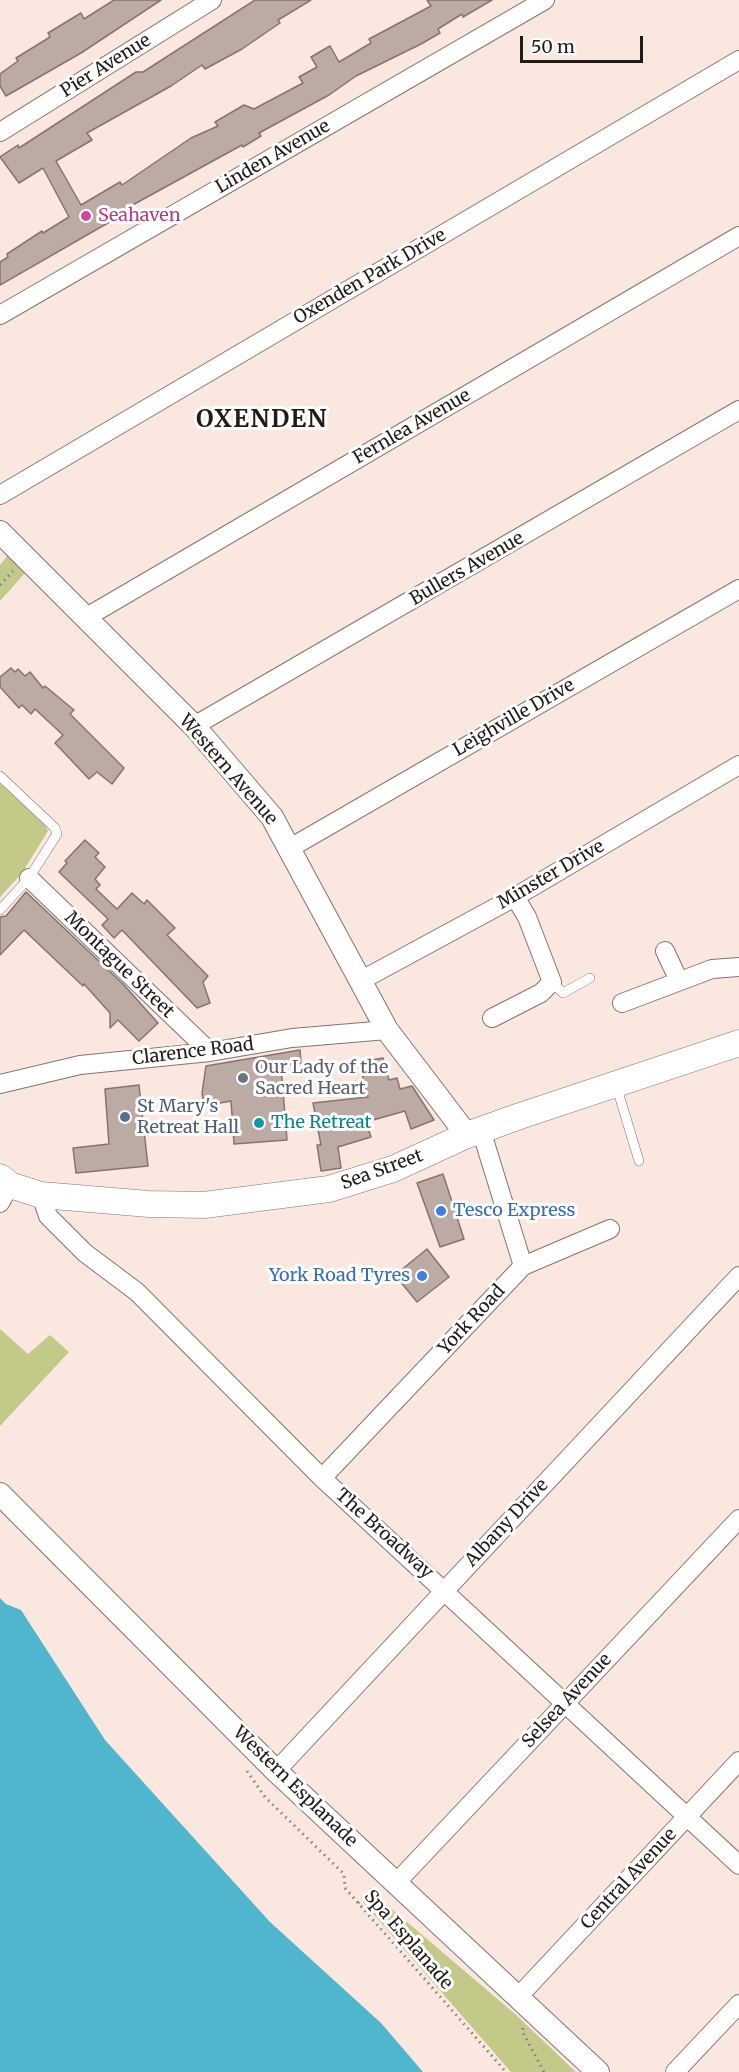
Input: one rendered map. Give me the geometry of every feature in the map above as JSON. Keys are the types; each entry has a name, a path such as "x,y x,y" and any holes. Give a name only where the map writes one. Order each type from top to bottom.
{"main road":[{"name":"Sea Street","path":"3,1188 42,1195 116,1202 204,1205 329,1189 393,1168 474,1132 739,1043"}],"street":[{"name":"Pier Avenue","path":"0,132 212,0"},
{"name":"Linden Avenue","path":"0,315 546,0"},
{"name":"Oxenden Park Drive","path":"0,495 739,60"},
{"name":"Fernlea Avenue","path":"85,618 739,236"},
{"name":"Bullers Avenue","path":"194,726 739,410"},
{"name":"Western Avenue","path":"0,532 194,726 272,817 387,1030 474,1132"},
{"name":"Leighville Drive","path":"290,848 739,589"},
{"name":"Minster Drive","path":"360,981 515,897 739,765"},
{"name":"Montague Street","path":"29,878 210,1052"},
{"path":"492,1018 542,993 552,982 527,917 515,897"},
{"path":"665,951 679,981"},
{"path":"622,1003 712,969 739,967"},
{"name":"Clarence Road","path":"0,1084 80,1065 210,1052 292,1038 387,1030"},
{"path":"474,1132 502,1198 523,1266 610,1229"},
{"name":"The Broadway","path":"42,1195 48,1216 85,1253 137,1292 322,1478 739,1865"},
{"name":"York Road","path":"322,1478 523,1266"},
{"name":"Albany Drive","path":"276,1771 739,1276"},
{"name":"Western Esplanade","path":"0,1494 276,1771 598,2072"},
{"name":"Selsea Avenue","path":"396,1883 739,1519"},
{"name":"Central Avenue","path":"526,2004 687,1816 739,1761"},
{"path":"675,2072 739,2004"}],"lane":[{"path":"0,776 55,828 57,834 29,878 0,910"},
{"path":"552,982 563,993 590,978"},
{"path":"616,1083 639,1161"}],"path":[{"name":"Spa Esplanade","path":"247,1771 265,1797 344,1874 345,1888 506,2072"},
{"path":"526,2004 522,2031 544,2072"}],"green space":[{"path":"8,555 25,573 0,601 0,565"},
{"path":"0,783 45,825 48,831 22,873 0,897"},
{"path":"0,1329 28,1354 50,1335 69,1352 0,1426"},
{"path":"373,1893 515,2014 576,2072 511,2072 363,1902"}],"water":[{"path":"0,1598 6,1604 21,1610 105,1740 270,1922 381,2023 423,2072 0,2072"}],"building":[{"path":"114,0 161,0 81,53 6,96 0,86 0,74 18,61 16,58 50,37 48,33 81,13 84,19"},
{"path":"255,0 311,0 278,20 280,23 242,49 205,69 202,65 171,86 87,133 92,140 56,161 81,205 120,182 122,185 191,138 218,126 215,122 244,105 254,109 303,83 299,77 317,67 311,57 330,46 339,62 371,43 369,39 431,6 427,0 492,0 463,17 462,14 438,29 440,33 421,44 356,76 329,95 259,133 261,136 243,147 242,145 118,213 120,216 0,285 0,262 8,257 7,254 42,231 43,233 69,217 43,168 19,183 0,157 18,145 19,148 136,72 143,72"},
{"path":"11,668 15,672 18,669 25,676 30,672 43,688 45,686 74,710 70,714 124,768 112,784 97,772 89,779 55,743 63,735 35,709 31,714 22,705 19,708 0,687 0,677"},
{"path":"85,840 99,853 95,857 105,867 95,879 100,885 96,889 117,909 132,893 144,904 147,900 175,928 167,935 208,976 203,982 210,1003 197,1008 122,930 114,938 102,925 108,919 59,872 67,863 65,861"},
{"path":"26,892 123,984 158,1023 139,1041 118,1020 110,1028 110,1013 84,984 83,986 24,930 0,955 0,917 6,916"},
{"path":"300,1050 301,1063 281,1066 287,1140 234,1144 231,1101 204,1106 202,1093 206,1066"},
{"path":"383,1058 389,1080 397,1078 400,1089 412,1086 434,1120 411,1129 405,1111 366,1122 371,1137 338,1147 341,1168 321,1171 317,1145 321,1145 313,1103 368,1097 359,1062"},
{"name":"St Mary's Retreat Hall","path":"139,1085 148,1166 76,1173 73,1148 109,1144 105,1089"},
{"name":"Tesco Express","path":"443,1174 464,1239 440,1247 417,1183"},
{"name":"York Road Tyres","path":"427,1249 449,1277 417,1302 395,1275"}],"place":[{"name":"Seahaven","path":"86,216"},
{"name":"Our Lady of the Sacred Heart","path":"243,1078"},
{"name":"St Mary's Retreat Hall","path":"125,1117"},
{"name":"The Retreat","path":"259,1123"},
{"name":"Tesco Express","path":"441,1211"},
{"name":"York Road Tyres","path":"422,1276"}],"district":[{"name":"OXENDEN","path":"262,420"}]}
